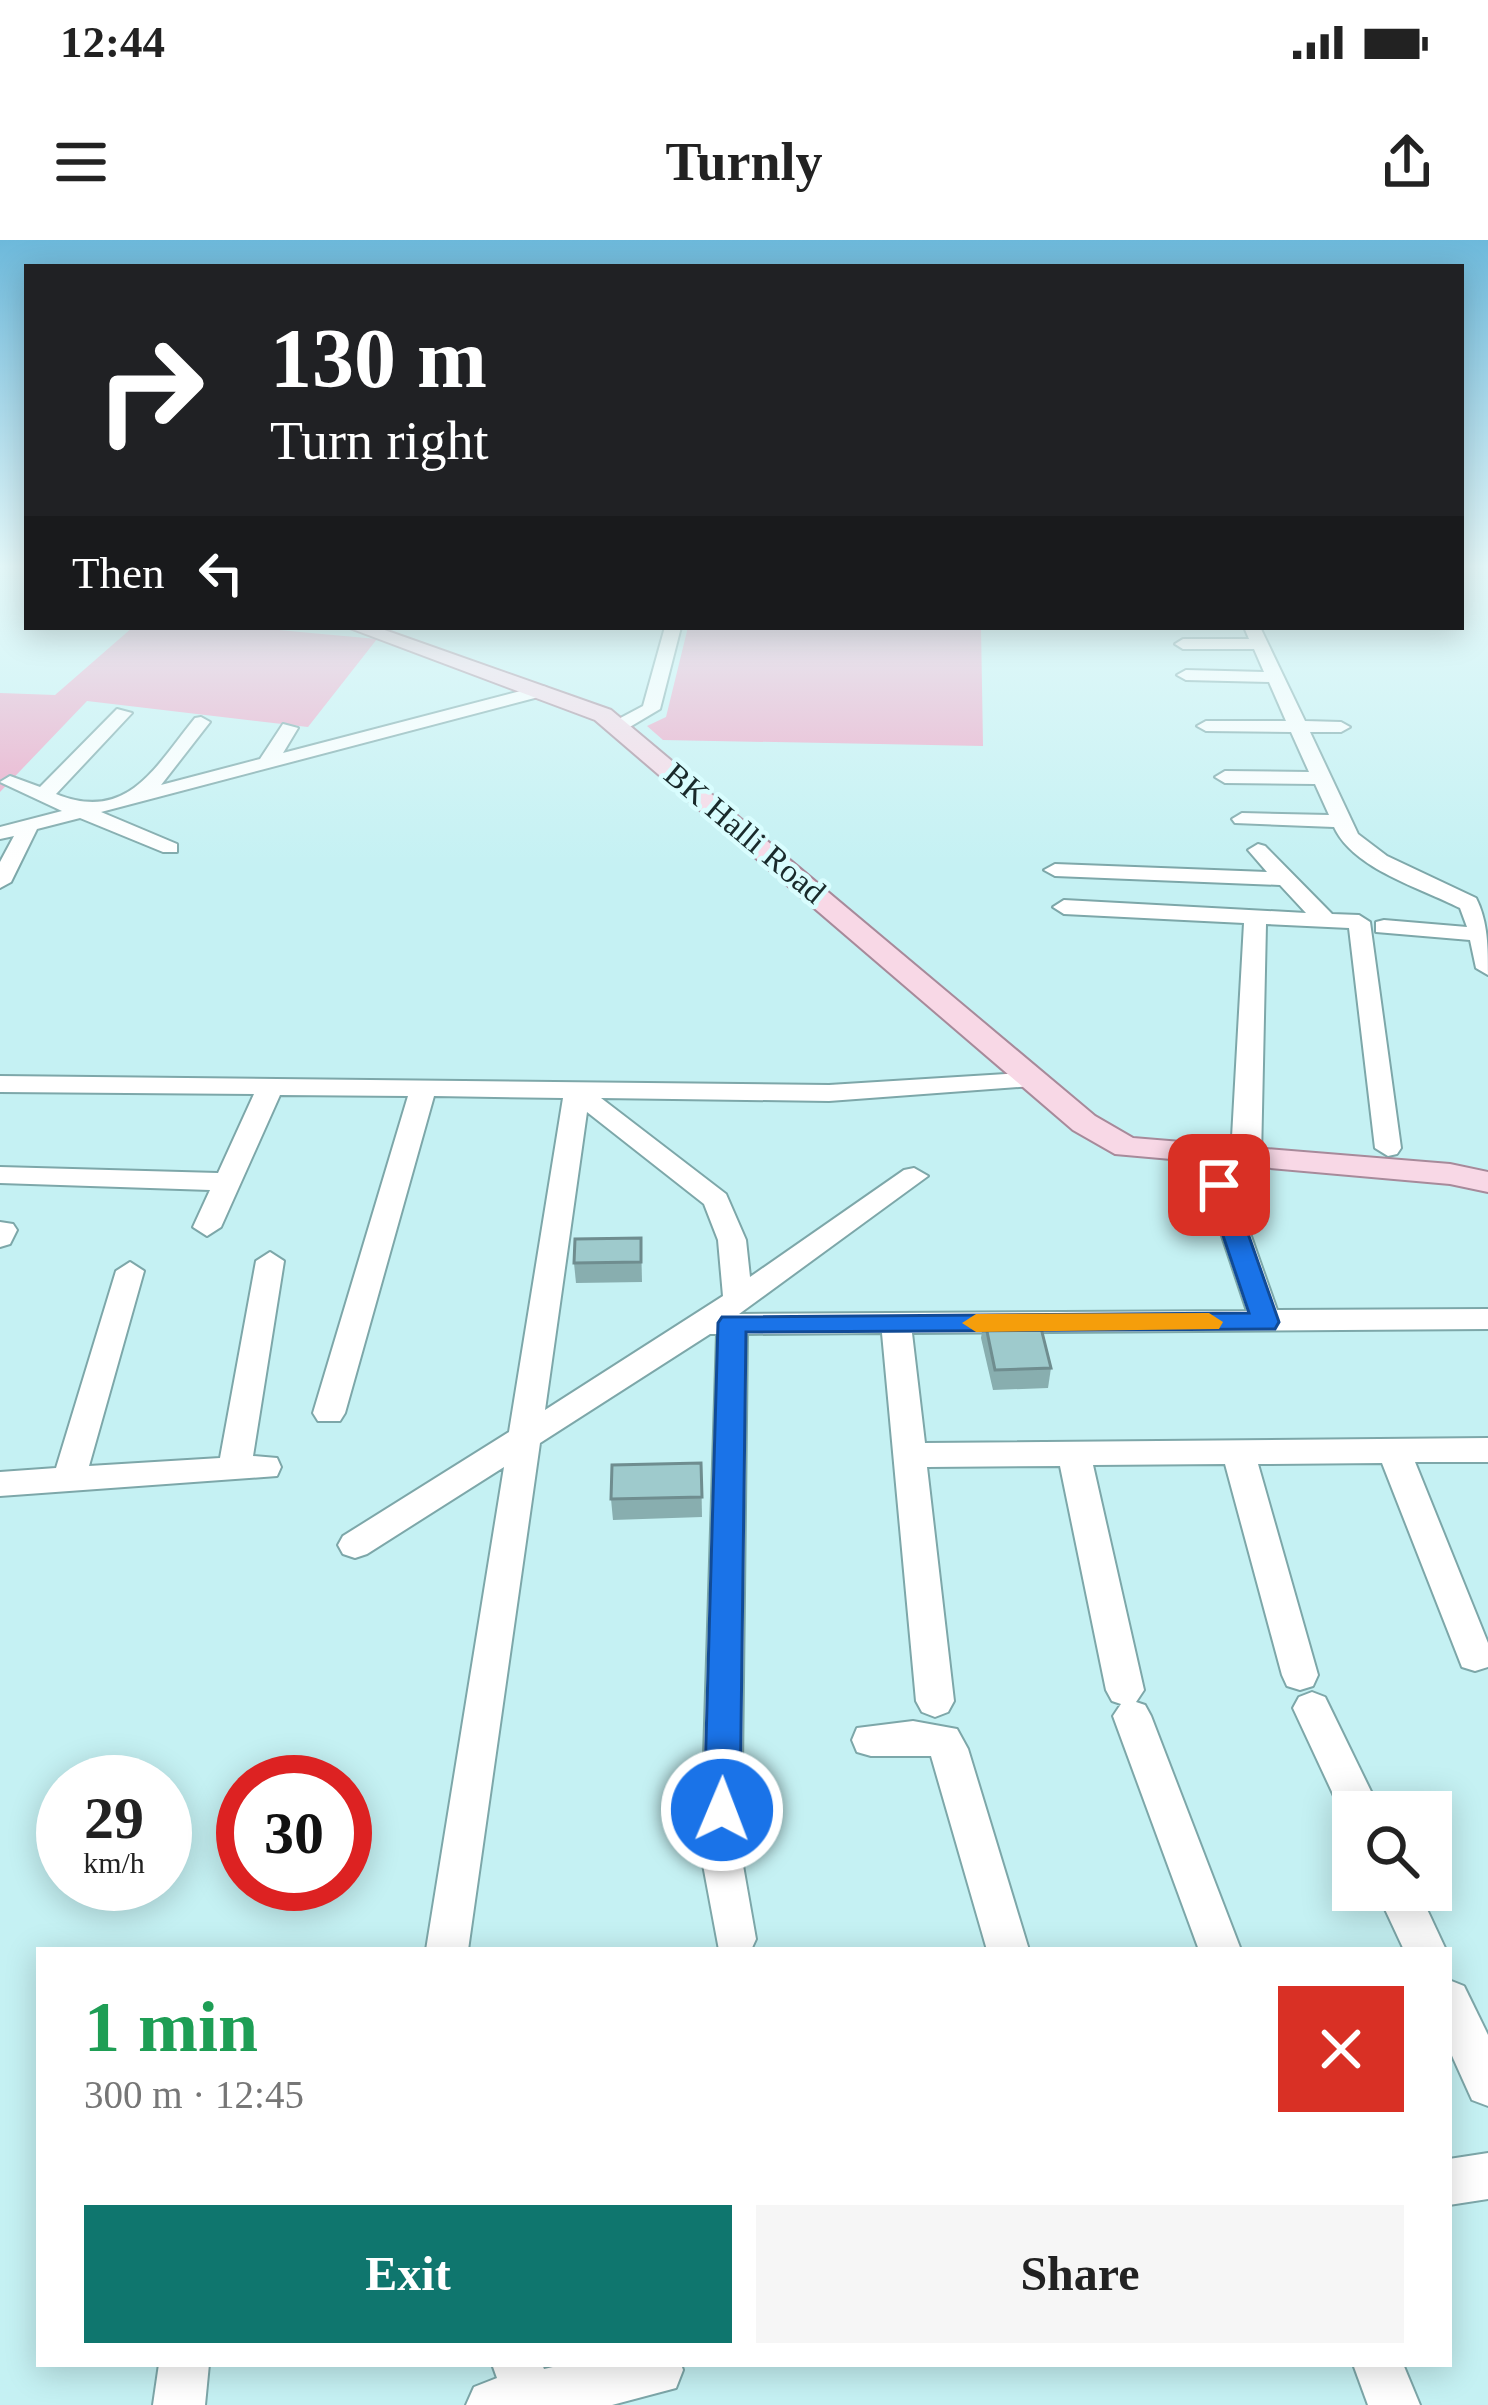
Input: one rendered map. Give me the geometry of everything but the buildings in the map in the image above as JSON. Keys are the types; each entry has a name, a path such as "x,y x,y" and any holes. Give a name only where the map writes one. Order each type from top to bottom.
{"main road":[{"name":"BK Halli Road","path":"467,666 613,723 1084,1124 1117,1121 1247,1148 1488,1182"},
{"name":"BK Halli Road","path":"1247,1148 1388,1148 1488,1161"}],"street":[{"path":"613,723 634,706 645,666"},
{"path":"613,723 651,709 663,666"},
{"path":"1271,666 1348,837 1367,852 1468,903 1485,935 1488,968"},
{"path":"1186,675 1276,676"},
{"path":"0,833 540,692"},
{"path":"43,796 123,713"},
{"path":"142,796 201,722"},
{"path":"1206,726 1341,727"},
{"path":"265,766 289,728"},
{"path":"1225,777 1323,778"},
{"path":"10,782 170,848"},
{"path":"1242,819 1342,821"},
{"path":"0,882 28,826"},
{"path":"1258,850 1325,920"},
{"path":"1055,871 1286,879"},
{"path":"1064,907 1360,922 1388,1148"},
{"path":"1247,1148 1255,917"},
{"path":"1384,927 1485,935"},
{"path":"0,1084 829,1093 1036,1080"},
{"path":"207,1227 269,1088"},
{"path":"329,1413 423,1090"},
{"path":"577,1092 716,1200 732,1240 724,1315 721,1854 736,1940"},
{"path":"447,1947 577,1092"},
{"path":"0,1174 227,1182"},
{"path":"355,1545 724,1315 914,1177"},
{"path":"1219,1185 1266,1322"},
{"path":"0,1484 249,1468 270,1261"},
{"path":"68,1480 130,1271"},
{"path":"724,1315 896,1323 1488,1319"},
{"path":"896,1323 935,1700"},
{"path":"910,1455 1488,1450"},
{"path":"1394,1451 1475,1656"},
{"path":"1238,1452 1306,1692 1351,1791"},
{"path":"1074,1454 1129,1703 1219,1947"},
{"path":"871,1740 943,1741 954,1761 1006,1947"},
{"path":"1407,1911 1424,1947"},
{"path":"1452,2007 1488,2084"},
{"path":"1452,2182 1488,2176"},
{"path":"179,2405 184,2367"},
{"path":"1379,2367 1394,2405"},
{"path":"517,2393 658,2370"}],"shaded area":[{"path":"88,666 356,666 308,727 87,701 0,792 0,693 55,695"},
{"path":"678,666 982,666 983,746 663,740 647,726 666,717"}],"slow traffic":[{"path":"976,1323 1209,1322"}],"route":[{"path":"722,1810 732,1323 1266,1322 1219,1185"}]}
